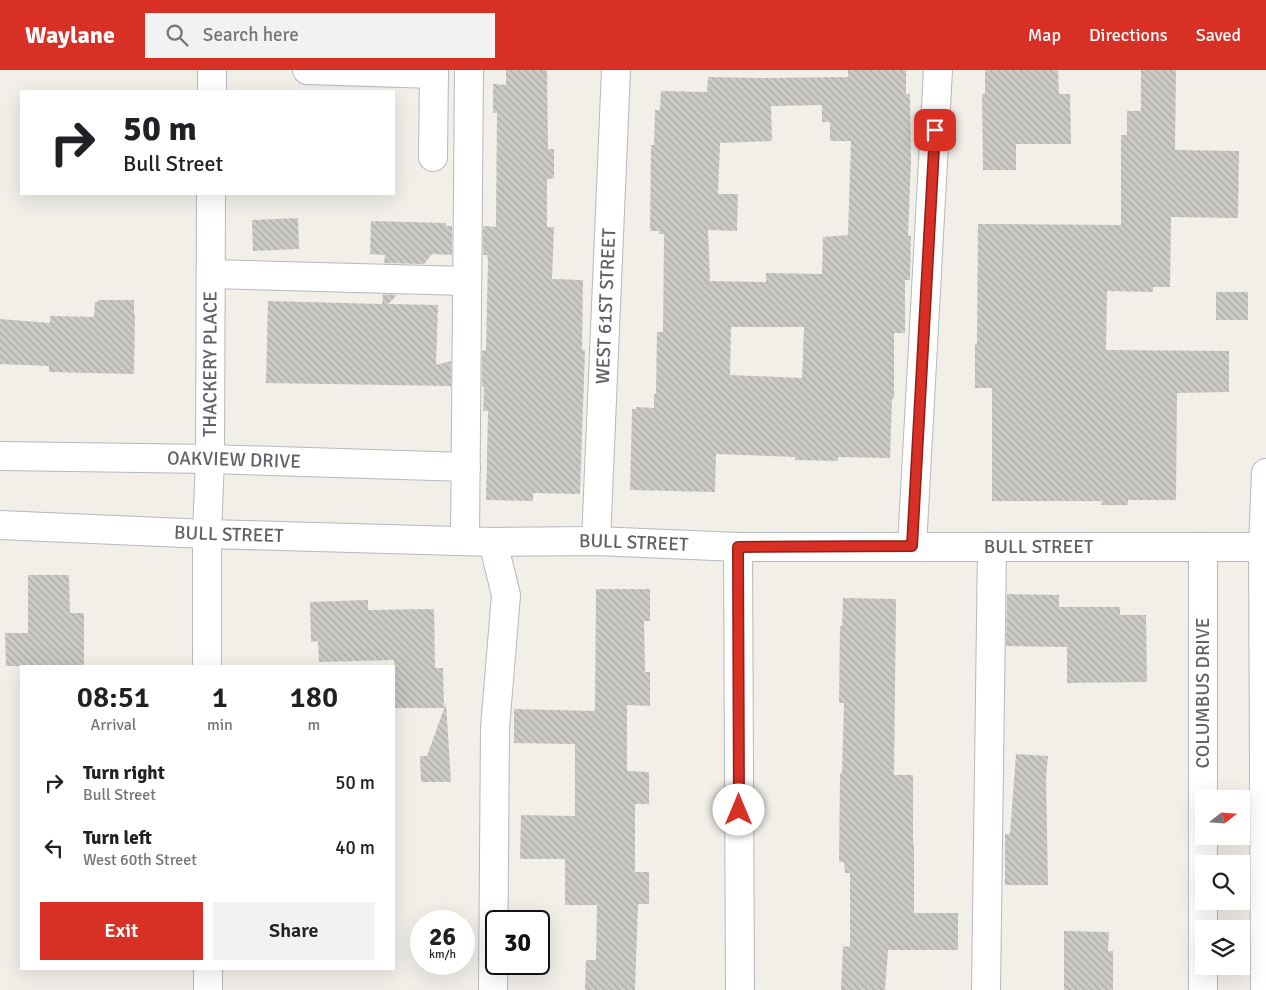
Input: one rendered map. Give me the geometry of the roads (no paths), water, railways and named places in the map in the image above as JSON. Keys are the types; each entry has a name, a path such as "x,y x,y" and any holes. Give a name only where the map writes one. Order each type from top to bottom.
{"street":[{"path":"212,70 212,90"},
{"path":"307,70 434,72 433,157"},
{"path":"465,541 469,70"},
{"name":"WEST 61ST STREET","path":"596,541 616,70"},
{"path":"912,546 938,70"},
{"name":"THACKERY PLACE","path":"207,665 211,195"},
{"path":"210,274 467,281"},
{"name":"OAKVIEW DRIVE","path":"0,456 466,467"},
{"path":"1265,990 1264,547 1266,473"},
{"name":"BULL STREET","path":"0,525 207,534 493,542 596,541 738,547 1264,547"},
{"path":"493,542 506,595 495,728 493,990"},
{"path":"738,547 740,990"},
{"path":"986,990 992,547"},
{"name":"COLUMBUS DRIVE","path":"1203,547 1203,990"},
{"path":"208,970 208,990"}]}
